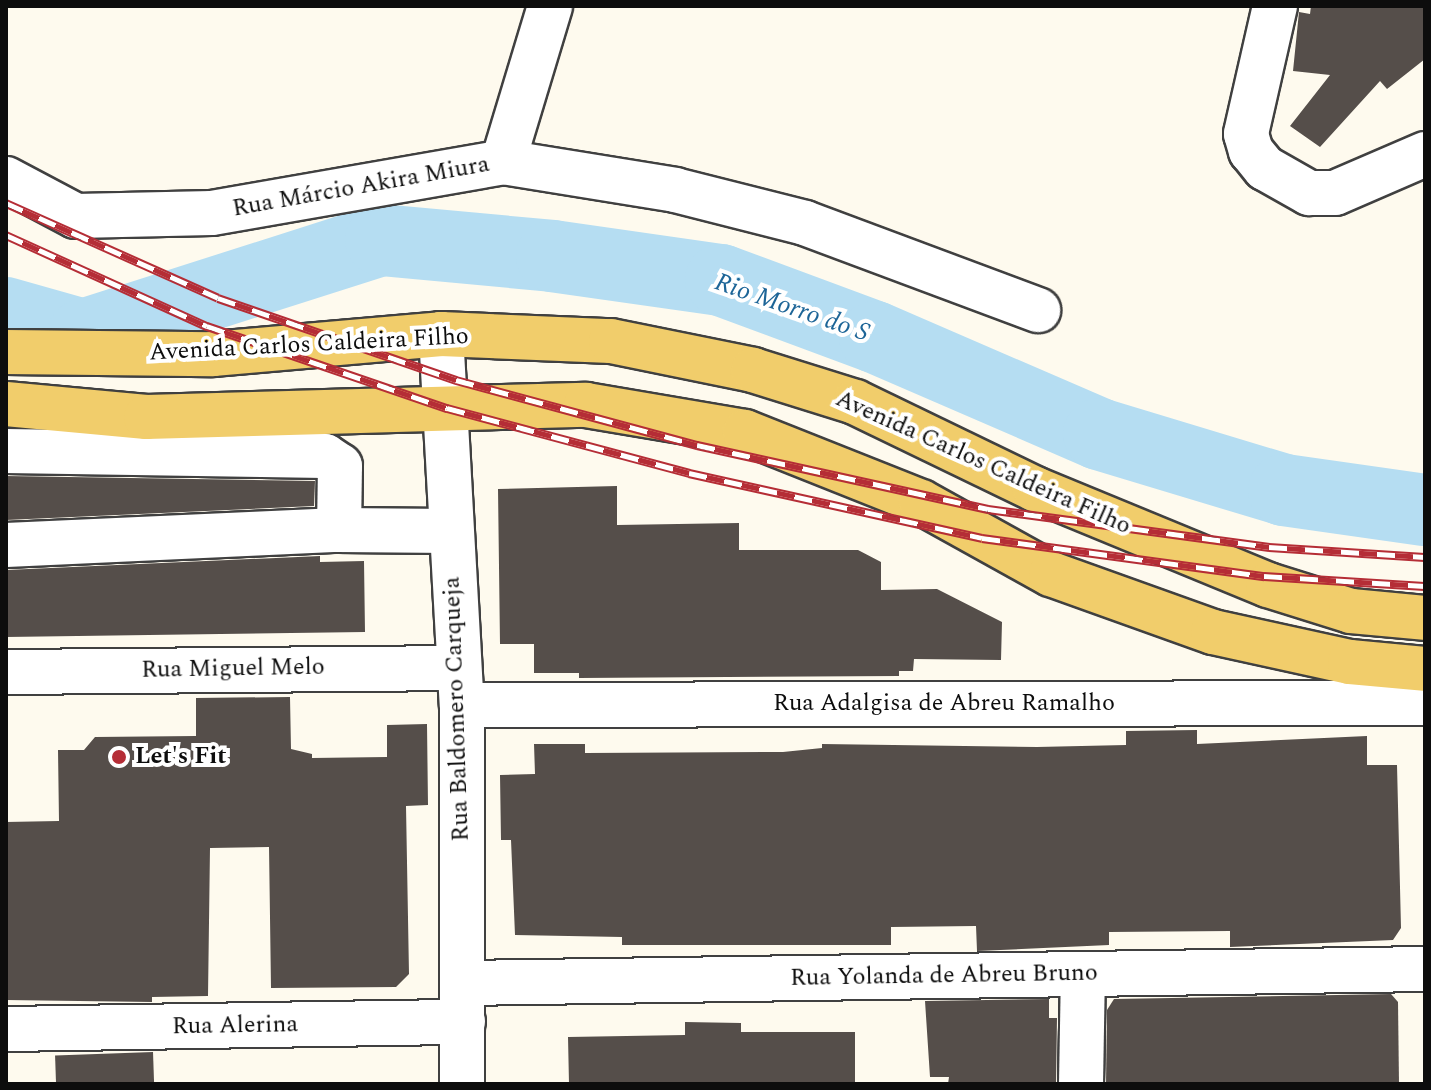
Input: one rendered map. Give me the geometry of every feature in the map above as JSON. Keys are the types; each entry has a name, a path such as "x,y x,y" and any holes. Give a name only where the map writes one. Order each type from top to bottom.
{"main road":[{"name":"Avenida Carlos Caldeira Filho","path":"6,352 213,354 441,334 611,341 753,370 855,402 1035,489 1268,585 1351,611 1425,618"},
{"path":"6,404 146,417 443,406 586,405 745,432 921,502 1051,574 1213,632 1350,662 1425,669"}],"street":[{"path":"503,162 550,6"},
{"path":"1275,6 1246,134 1251,151 1265,168 1309,193 1335,193 1425,154"},
{"name":"Rua Márcio Akira Miura","path":"6,179 76,216 212,213 503,162 675,190 805,223 1038,310"},
{"name":"Rua Baldomero Carqueja","path":"441,334 461,686 462,1084"},
{"path":"6,451 325,456 340,466 339,530"},
{"path":"6,545 339,530 451,531"},
{"name":"Rua Miguel Melo","path":"6,672 461,686"},
{"name":"Rua Adalgisa de Abreu Ramalho","path":"461,686 1425,703"},
{"name":"Rua Yolanda de Abreu Bruno","path":"463,1003 1083,974 1425,969"},
{"path":"1081,1084 1083,974"},
{"name":"Rua Alerina","path":"6,1029 463,1003"}],"building":[{"path":"1311,6 1425,6 1425,59 1387,89 1380,81 1320,147 1290,126 1330,75 1293,71 1299,12 1310,14"},
{"path":"6,476 315,481 314,506 6,520"},
{"path":"617,486 617,525 739,523 739,550 858,550 881,562 881,590 937,589 1002,622 1001,660 914,659 913,671 899,671 899,676 579,678 579,673 534,673 534,644 500,644 498,489"},
{"path":"320,556 320,562 364,561 365,632 6,637 6,570"},
{"path":"290,697 291,749 312,754 312,758 387,757 387,725 427,724 428,805 406,806 409,974 396,987 271,988 269,847 210,848 208,996 152,997 152,1002 6,1000 6,822 59,821 58,750 84,750 95,737 196,736 196,698"},
{"path":"1197,730 1197,744 1367,736 1367,765 1397,765 1401,928 1393,940 1230,947 1230,931 1109,932 1109,945 977,951 976,926 891,927 891,945 622,945 622,937 515,935 511,840 501,840 500,775 535,774 534,744 585,744 585,753 783,752 822,748 822,744 1037,747 1126,745 1126,731"},
{"path":"1391,994 1398,1002 1399,1084 1106,1084 1107,1010 1114,999"},
{"path":"1049,999 1049,1018 1057,1018 1056,1084 948,1084 949,1077 930,1077 925,1001"},
{"path":"685,1022 741,1023 741,1032 855,1032 855,1084 569,1084 568,1037 685,1035"},
{"path":"153,1052 154,1084 56,1084 55,1055"}],"waterway":[{"name":"Rio Morro do S","path":"6,313 83,335 381,240 552,256 721,280 875,337 1099,434 1284,490 1425,510"}],"railway":[{"path":"6,203 218,298 456,380 697,445 988,509 1269,547 1425,557"},
{"path":"6,235 207,326 447,408 689,473 982,538 1264,576 1425,586"}],"place":[{"name":"Let's Fit","path":"119,757"}]}
